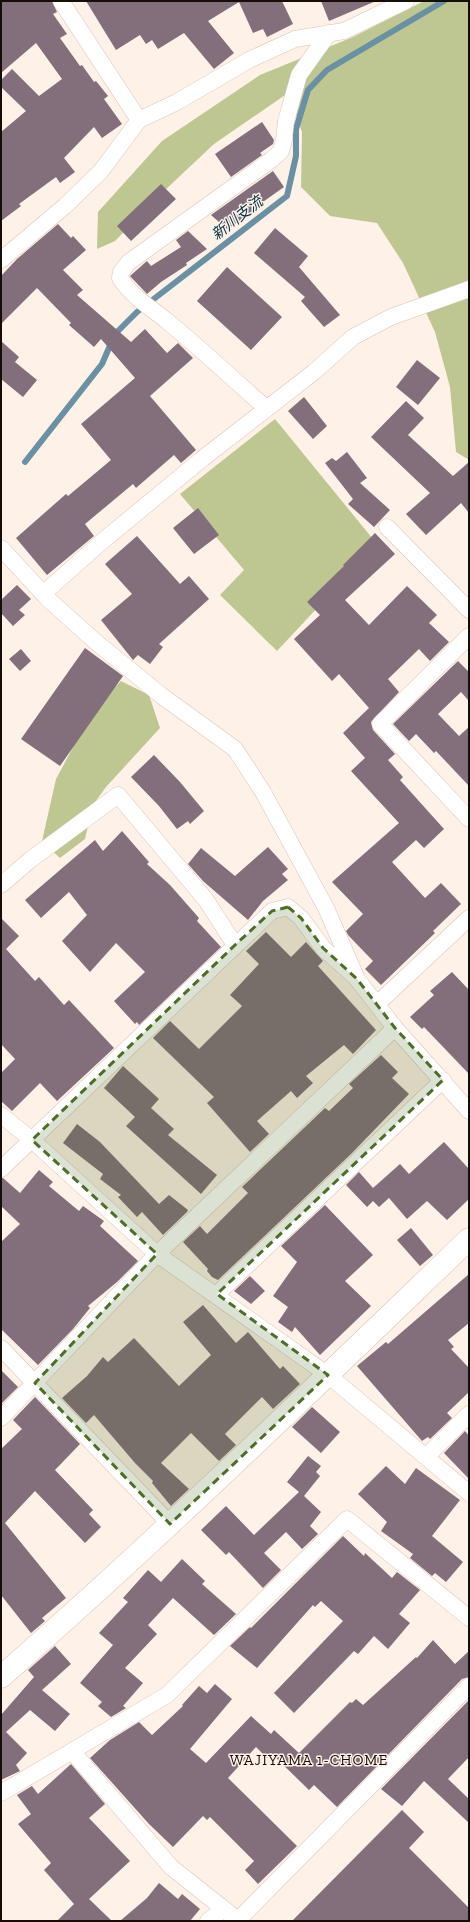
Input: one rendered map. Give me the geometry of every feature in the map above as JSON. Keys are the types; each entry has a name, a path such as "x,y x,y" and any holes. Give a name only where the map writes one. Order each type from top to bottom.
{"street":[{"path":"61,1 139,120"},
{"path":"1,260 66,206 101,171 139,120 177,102 249,60 294,39 344,31 406,1"},
{"path":"266,408 206,354 147,306 126,287 120,278 129,262 271,160 281,151 286,121 299,75 329,33"},
{"path":"44,594 99,544 266,408 314,372 354,337 391,317 469,289"},
{"path":"387,526 469,610"},
{"path":"1,548 44,594 96,642 162,696 236,749 263,792 326,908 357,979"},
{"path":"469,636 380,724 469,819"},
{"path":"1,885 30,860 118,795 206,900 235,945"},
{"path":"1,1169 272,911 288,907 301,918 323,948 357,979 395,1028 443,1080 469,1111"},
{"path":"377,1004 469,918"},
{"path":"1,1418 157,1254 395,1028"},
{"path":"216,1294 443,1080"},
{"path":"1,1115 32,1140 157,1254 216,1294 328,1375 469,1493"},
{"path":"1,1677 104,1587 469,1239"},
{"path":"1,1348 170,1524"},
{"path":"426,1457 469,1414"},
{"path":"1,1793 167,1695 347,1518 469,1618"},
{"path":"72,1751 171,1867 239,1921 469,1686"},
{"path":"208,1921 224,1909"}],"highlighted area":[{"path":"288,907 301,918 323,948 357,979 395,1028 443,1080 217,1294 328,1375 170,1524 35,1383 157,1254 32,1140 272,911"}],"green space":[{"path":"424,1 469,1 469,460 456,452 450,387 435,332 403,263 377,223 330,216 301,187 302,132 288,93 214,144 164,191 115,241 97,249 98,212 162,141 260,75 353,37"},
{"path":"275,419 377,544 277,651 220,595 244,570 180,494"},
{"path":"121,681 149,695 160,728 106,787 93,805 85,839 60,858 42,841 56,779 93,710"}],"building":[{"path":"1,1 52,1 57,12 53,14 67,34 60,38 80,66 82,65 94,82 96,81 108,96 104,99 122,124 102,138 94,127 64,158 75,172 60,183 56,177 19,204 21,206 1,221 1,132 26,111 1,87 1,80 12,69 39,96 62,79 36,43 1,73"},
{"path":"86,1 282,1 293,24 267,37 263,29 253,33 239,2 208,21 234,53 214,69 184,33 158,49 152,40 146,44 140,35 116,50"},
{"path":"321,1 376,1 329,21"},
{"path":"262,122 274,140 273,144 260,153 262,155 231,177 215,154"},
{"path":"273,171 284,187 260,204 262,207 227,229 211,215"},
{"path":"161,184 176,199 131,241 117,226"},
{"path":"58,224 71,238 73,236 86,250 63,270 83,290 77,295 131,342 145,329 167,353 178,343 193,358 150,396 196,450 181,463 174,455 136,488 133,484 85,524 94,536 47,575 16,538 66,494 68,496 111,460 81,424 135,378 101,339 94,347 69,325 71,323 37,288 1,324 1,276 17,259"},
{"path":"275,228 308,256 299,267 340,315 324,327 301,301 305,297 254,253"},
{"path":"188,231 207,249 186,263 187,265 161,282 147,294 130,276 147,261 151,266 181,247 176,240"},
{"path":"227,267 282,317 251,350 197,301"},
{"path":"1,341 19,357 15,362 37,380 23,397 1,379"},
{"path":"417,360 440,378 418,405 396,387"},
{"path":"304,397 327,426 313,439 288,411"},
{"path":"406,401 424,418 408,435 453,476 469,462 469,513 461,503 426,535 406,514 430,493 371,437"},
{"path":"347,452 367,478 360,483 390,510 374,527 348,504 353,499 325,463 332,458 336,461"},
{"path":"198,508 219,535 194,554 173,528"},
{"path":"375,533 395,554 345,600 369,625 407,586 437,615 429,623 449,642 430,661 419,649 388,679 399,692 371,722 373,730 395,754 388,760 403,777 400,780 444,829 424,848 416,840 392,862 425,898 441,883 461,904 433,931 435,933 381,985 365,969 373,961 346,931 363,914 332,882 399,823 351,771 365,758 343,733 369,708 339,674 332,681 294,639 320,615 307,602"},
{"path":"137,536 180,584 189,576 209,599 159,644 163,647 150,664 138,655 133,660 101,620 132,594 105,564"},
{"path":"17,585 31,599 19,610 25,615 13,626 1,613 1,600"},
{"path":"85,648 123,676 60,766 21,739"},
{"path":"21,649 31,661 20,671 9,659"},
{"path":"458,661 469,672 469,701 461,692 438,714 459,736 469,727 469,786 436,751 434,753 416,734 409,741 393,724"},
{"path":"154,755 180,782 204,811 190,824 188,821 177,829 159,806 131,777"},
{"path":"122,831 149,862 147,864 170,885 199,918 197,921 221,947 139,1025 137,1022 135,1024 114,1001 145,972 116,943 90,972 62,941 87,915 69,892 41,918 25,900 95,840 103,851"},
{"path":"268,847 288,869 282,874 288,880 263,901 248,920 203,881 188,864 201,848 235,876"},
{"path":"1,918 19,936 6,949 35,981 39,977 64,1005 69,1000 114,1048 57,1101 40,1083 12,1111 1,1101 1,1073 15,1059 1,1044"},
{"path":"266,932 291,957 306,942 323,961 318,966 376,1030 353,1054 344,1045 306,1076 313,1083 297,1098 291,1091 257,1121 269,1134 250,1152 207,1103 214,1097 153,1038 170,1021 199,1049 242,1006 230,995 259,964 246,951"},
{"path":"452,972 469,990 469,1074 424,1027 422,1029 410,1017 434,995 430,991"},
{"path":"381,1055 398,1072 392,1078 409,1094 352,1153 218,1280 212,1277 207,1271 208,1269 183,1242 200,1226 207,1234 248,1193 242,1187 325,1108 329,1111 353,1088 349,1084"},
{"path":"123,1066 159,1099 151,1108 174,1129 168,1135 217,1175 201,1194 126,1126 135,1117 104,1088"},
{"path":"77,1124 100,1142 159,1204 169,1195 188,1210 187,1212 163,1235 142,1212 137,1217 118,1197 121,1195 100,1179 103,1174 63,1143"},
{"path":"444,1142 469,1169 469,1199 447,1220 427,1201 407,1219 389,1198 379,1207 373,1201 367,1207 346,1185 359,1172 373,1188 400,1164 409,1174"},
{"path":"39,1170 53,1182 49,1186 79,1211 83,1206 104,1221 100,1226 138,1261 117,1282 88,1306 90,1308 73,1329 38,1365 1,1329 1,1242 20,1224 1,1206 1,1178 3,1178 20,1193"},
{"path":"325,1205 373,1255 345,1281 371,1306 320,1355 295,1327 292,1332 278,1322 288,1307 273,1296 297,1262 281,1246"},
{"path":"411,1228 433,1255 420,1266 397,1240"},
{"path":"469,1274 469,1323 448,1340 454,1347 451,1349 469,1368 469,1392 447,1413 452,1418 430,1439 428,1437 422,1441 357,1366 386,1342 388,1344"},
{"path":"250,1276 265,1291 251,1304 234,1291"},
{"path":"203,1305 236,1343 248,1332 280,1369 283,1366 300,1384 273,1409 262,1397 225,1434 236,1445 219,1461 191,1433 161,1463 189,1489 171,1506 152,1483 153,1481 135,1463 94,1415 86,1423 62,1398 87,1376 103,1357 108,1362 134,1338 179,1386 211,1355 183,1322"},
{"path":"1,1370 18,1387 1,1404"},
{"path":"35,1397 80,1444 55,1470 93,1510 89,1514 101,1527 85,1543 35,1491 5,1523 66,1598 42,1618 45,1621 31,1633 1,1595 1,1449 22,1429 13,1420"},
{"path":"312,1407 340,1432 321,1453 292,1427"},
{"path":"465,1431 469,1436 469,1479 444,1453"},
{"path":"308,1456 321,1466 316,1472 320,1476 304,1496 321,1512 310,1526 318,1534 302,1549 286,1532 264,1553 281,1570 263,1588 229,1552 226,1555 201,1530 226,1506 254,1535 299,1492 287,1482"},
{"path":"386,1466 405,1484 416,1468 460,1500 432,1536 463,1562 446,1582 435,1573 432,1576 410,1558 413,1554 381,1531 387,1522 358,1494"},
{"path":"343,1536 364,1556 365,1553 392,1578 397,1572 420,1590 399,1614 410,1623 388,1649 374,1636 358,1654 354,1651 294,1713 274,1693 343,1621 321,1601 315,1607 313,1605 257,1668 230,1646 250,1627 251,1628"},
{"path":"182,1559 205,1581 202,1584 236,1614 214,1635 173,1598 148,1625 157,1634 125,1668 143,1683 123,1706 126,1708 111,1717 98,1706 102,1702 80,1683 113,1645 99,1633 128,1602 123,1598 148,1570 161,1582"},
{"path":"433,1640 455,1664 469,1651 469,1677 462,1679 337,1807 314,1785 309,1790 271,1753 267,1758 256,1747 228,1778 297,1846 258,1884 245,1870 254,1861 210,1817 207,1820 203,1816 173,1847 149,1824 90,1758 110,1740 139,1722 152,1735 183,1706 182,1705 199,1686 207,1693 215,1684 232,1699 190,1749 206,1763 251,1716 271,1734 274,1730 299,1753 350,1702 352,1703 356,1699 363,1705 416,1657 417,1658"},
{"path":"55,1646 71,1664 42,1690 70,1714 55,1731 30,1710 6,1732 27,1753 16,1765 20,1771 1,1780 1,1715 34,1677 28,1670"},
{"path":"469,1700 469,1757 448,1779 469,1799 469,1823 424,1781 402,1806 381,1789"},
{"path":"71,1764 105,1804 89,1818 130,1861 89,1899 112,1921 57,1921 74,1904 44,1870 51,1863 18,1824 31,1814 17,1795 32,1786 38,1794"},
{"path":"402,1810 424,1832 409,1848 469,1908 469,1921 292,1921"},
{"path":"159,1883 178,1899 182,1894 200,1909 190,1921 120,1921 147,1898"}],"waterway":[{"name":"新川支流","path":"25,462 102,364 115,334 137,312 287,196 296,156 296,129 308,90 327,70 444,1"}],"district":[{"name":"WAJIYAMA 1-CHOME","path":"309,1760"}]}
